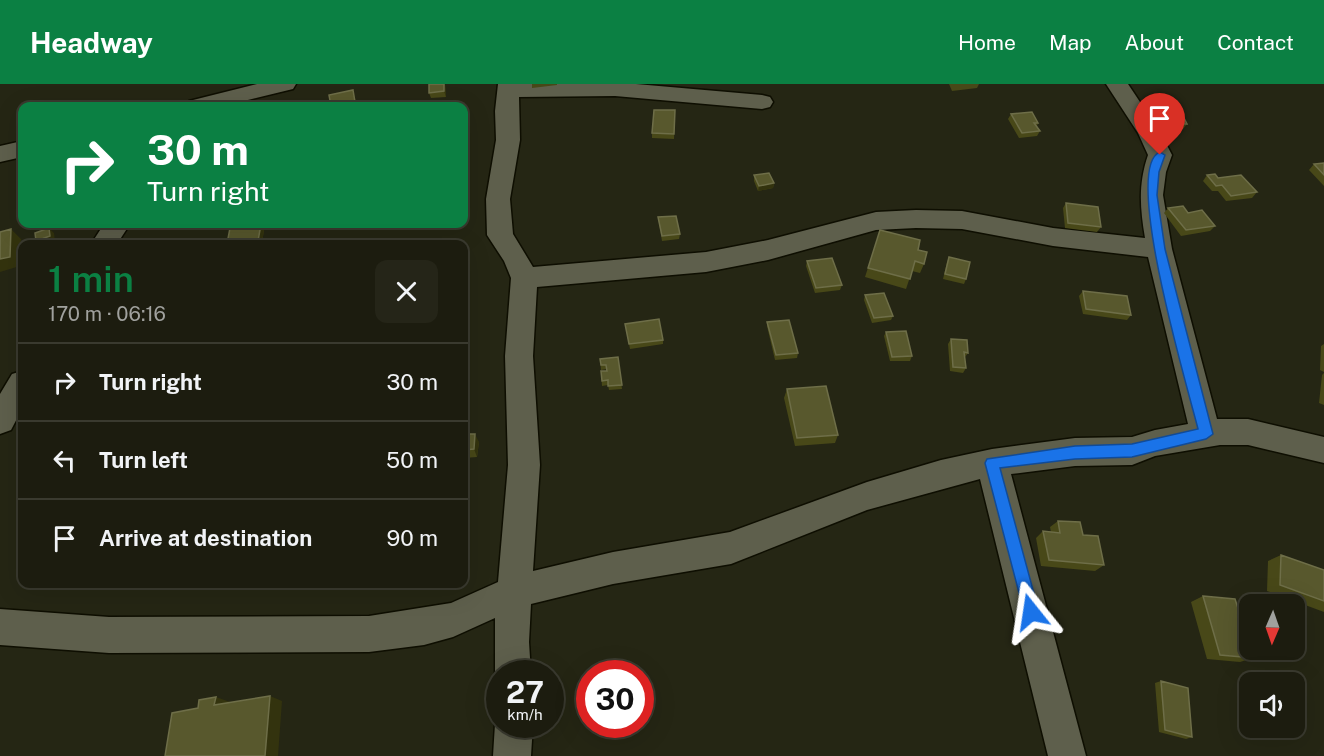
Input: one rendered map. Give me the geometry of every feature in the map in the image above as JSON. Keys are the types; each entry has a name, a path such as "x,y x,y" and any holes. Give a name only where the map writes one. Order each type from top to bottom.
{"street":[{"path":"214,102 285,84"},
{"path":"1118,84 1149,132 1160,155 1154,172 1151,195 1159,249 1206,434"},
{"path":"512,660 514,592 524,465 519,356 524,279 516,258 500,235 498,199 508,140 506,111 509,87 615,89 762,102"},
{"path":"0,154 18,149"},
{"path":"524,279 706,262 768,250 876,222 916,219 962,220 1053,237 1159,249"},
{"path":"0,421 18,390"},
{"path":"3,633 369,634 453,620 514,592 613,568 731,548 795,521 867,496 941,474 992,463 1075,452 1132,451 1206,434 1248,432 1324,450"},
{"path":"992,463 1068,756"},
{"path":"512,756 513,738"}],"building":[{"path":"429,84 444,84 444,91 429,93"},
{"path":"353,90 355,102 330,102 329,95"},
{"path":"654,110 675,110 674,134 652,133"},
{"path":"1032,112 1038,123 1034,123 1040,131 1022,133 1011,114"},
{"path":"1157,112 1181,112 1187,124 1163,124"},
{"path":"1324,163 1324,175 1314,164"},
{"path":"769,173 774,183 759,186 754,175"},
{"path":"1215,174 1218,178 1241,175 1257,192 1231,196 1222,185 1216,186 1207,175"},
{"path":"1066,203 1098,207 1101,227 1068,223"},
{"path":"1183,206 1188,213 1202,210 1215,226 1186,230 1168,208"},
{"path":"676,216 680,234 662,236 658,217"},
{"path":"49,228 50,236 36,240 35,233"},
{"path":"230,228 260,228 258,240 228,240"},
{"path":"11,229 10,257 0,259 0,232"},
{"path":"880,230 920,240 918,250 927,252 924,264 915,261 910,279 868,268"},
{"path":"949,257 970,262 966,279 945,274"},
{"path":"832,258 842,285 816,288 807,261"},
{"path":"1083,291 1127,296 1131,315 1086,309"},
{"path":"884,293 893,316 874,318 865,295"},
{"path":"659,319 663,340 629,344 625,324"},
{"path":"789,320 798,353 776,355 767,322"},
{"path":"906,331 912,356 892,357 886,332"},
{"path":"951,339 967,340 968,353 964,352 966,368 953,367"},
{"path":"618,357 622,385 608,386 608,380 602,381 601,371 607,371 606,365 601,365 600,359"},
{"path":"826,386 838,435 797,438 787,389"},
{"path":"468,434 475,434 474,449 468,450"},
{"path":"1058,521 1080,522 1083,535 1098,536 1104,565 1049,560 1043,531 1060,533"},
{"path":"1281,555 1324,570 1324,601 1305,594 1280,585"},
{"path":"1203,596 1235,599 1239,612 1239,657 1220,655"},
{"path":"1161,681 1188,688 1192,737 1165,730"},
{"path":"270,696 265,756 165,756 172,713 198,708 199,700 216,697 214,705"}],"route":[{"path":"1031,612 992,463 1075,452 1132,451 1155,443 1206,434 1181,345 1159,249 1151,195 1154,172 1160,155"}]}
